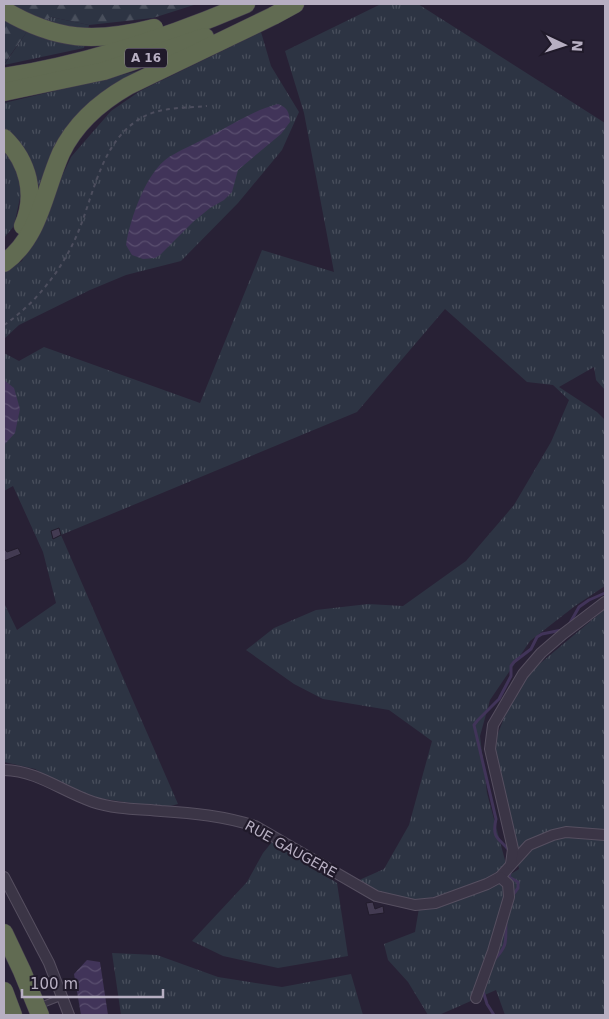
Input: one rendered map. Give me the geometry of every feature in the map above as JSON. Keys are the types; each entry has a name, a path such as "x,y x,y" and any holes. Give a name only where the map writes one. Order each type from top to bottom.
{"highway":[{"path":"4,10 29,23 54,32 104,38 153,29 228,4"},
{"name":"A 16","path":"4,77 62,65 134,46 246,4"},
{"name":"A 16","path":"4,92 94,73 156,54 226,29 283,4"},
{"path":"4,263 16,254 30,234 64,147 78,126 89,114 107,99 128,86 296,4"},
{"path":"4,138 22,162 27,176 30,195 24,226 4,252"},
{"path":"4,933 38,1011"},
{"path":"4,949 38,1011"},
{"path":"4,991 13,1015"}],"street":[{"path":"510,865 513,849 490,750 493,725 523,674 541,653 568,629 605,602"},
{"name":"RUE GAUGERE","path":"4,770 33,774 80,797 112,807 197,813 254,826 376,896 415,905 435,903 487,884 500,877 529,844 553,835 566,832 605,835"},
{"path":"4,877 49,963 69,1015"},
{"path":"476,998 493,951 509,897 508,884 500,877"}],"lane":[{"path":"38,1011 62,997"}],"path":[{"path":"4,324 17,315 38,294 64,259 76,237 97,177 110,152 123,133 133,123 149,114 164,110 207,106"}],"green space":[{"path":"4,4 197,4 153,18 89,25 51,17 26,33 4,64"},
{"path":"381,4 418,4 605,123 605,390 596,380 594,367 559,387 597,412 605,420 605,586 575,606 530,641 490,700 480,736 487,793 506,864 488,878 472,885 450,893 418,900 397,898 383,894 357,881 384,869 409,825 432,741 389,710 323,699 294,684 246,650 274,628 316,610 368,604 403,606 466,561 514,505 551,442 569,400 553,385 527,382 445,309 357,412 61,535 178,804 163,808 74,792 35,769 4,762 4,603 17,630 56,603 43,552 13,486 4,491 4,353 19,361 44,347 200,403 262,250 334,272 304,113 285,51"},
{"path":"51,17 89,25 84,48 4,65 26,33"},
{"path":"261,32 271,66 299,112 282,150 238,203 181,261 126,275 90,290 19,325 4,339 4,272 22,261 71,157 111,111 140,91"},
{"path":"138,71 140,74 100,97 40,185 21,193 14,226 4,238 4,103"},
{"path":"605,609 605,1015 505,1015 496,990 439,1015 428,1015 408,982 388,960 384,944 415,932 419,908 448,903 482,892 519,869 495,753 496,738 521,685 537,666"},
{"path":"272,842 337,883 348,956 278,968 223,956 192,941 247,882 263,853"},
{"path":"112,953 157,955 218,977 282,987 351,974 363,1015 121,1015"}],"water":[{"path":"278,104 287,111 290,122 281,134 238,170 232,192 193,222 160,255 155,258 143,259 132,255 126,245 131,222 146,185 161,164 169,157 247,116"},
{"path":"4,380 14,388 20,409 15,433 4,445"},
{"path":"87,960 100,962 108,1015 81,1015 74,974"}],"building":[{"path":"59,528 61,535 53,539 51,531"},
{"path":"4,548 7,552 18,548 21,554 4,561"},
{"path":"373,902 375,909 383,906 384,913 369,915 366,903"}],"waterway":[{"path":"570,623 579,607 605,593"},
{"path":"510,852 496,835 496,819 474,725 499,699 511,676 511,666 531,649 537,637 542,634 562,630"},
{"path":"511,869 509,877 518,882 518,888 512,896"},
{"path":"494,960 504,946 506,921"},
{"path":"483,991 487,1004 494,1015"}]}
